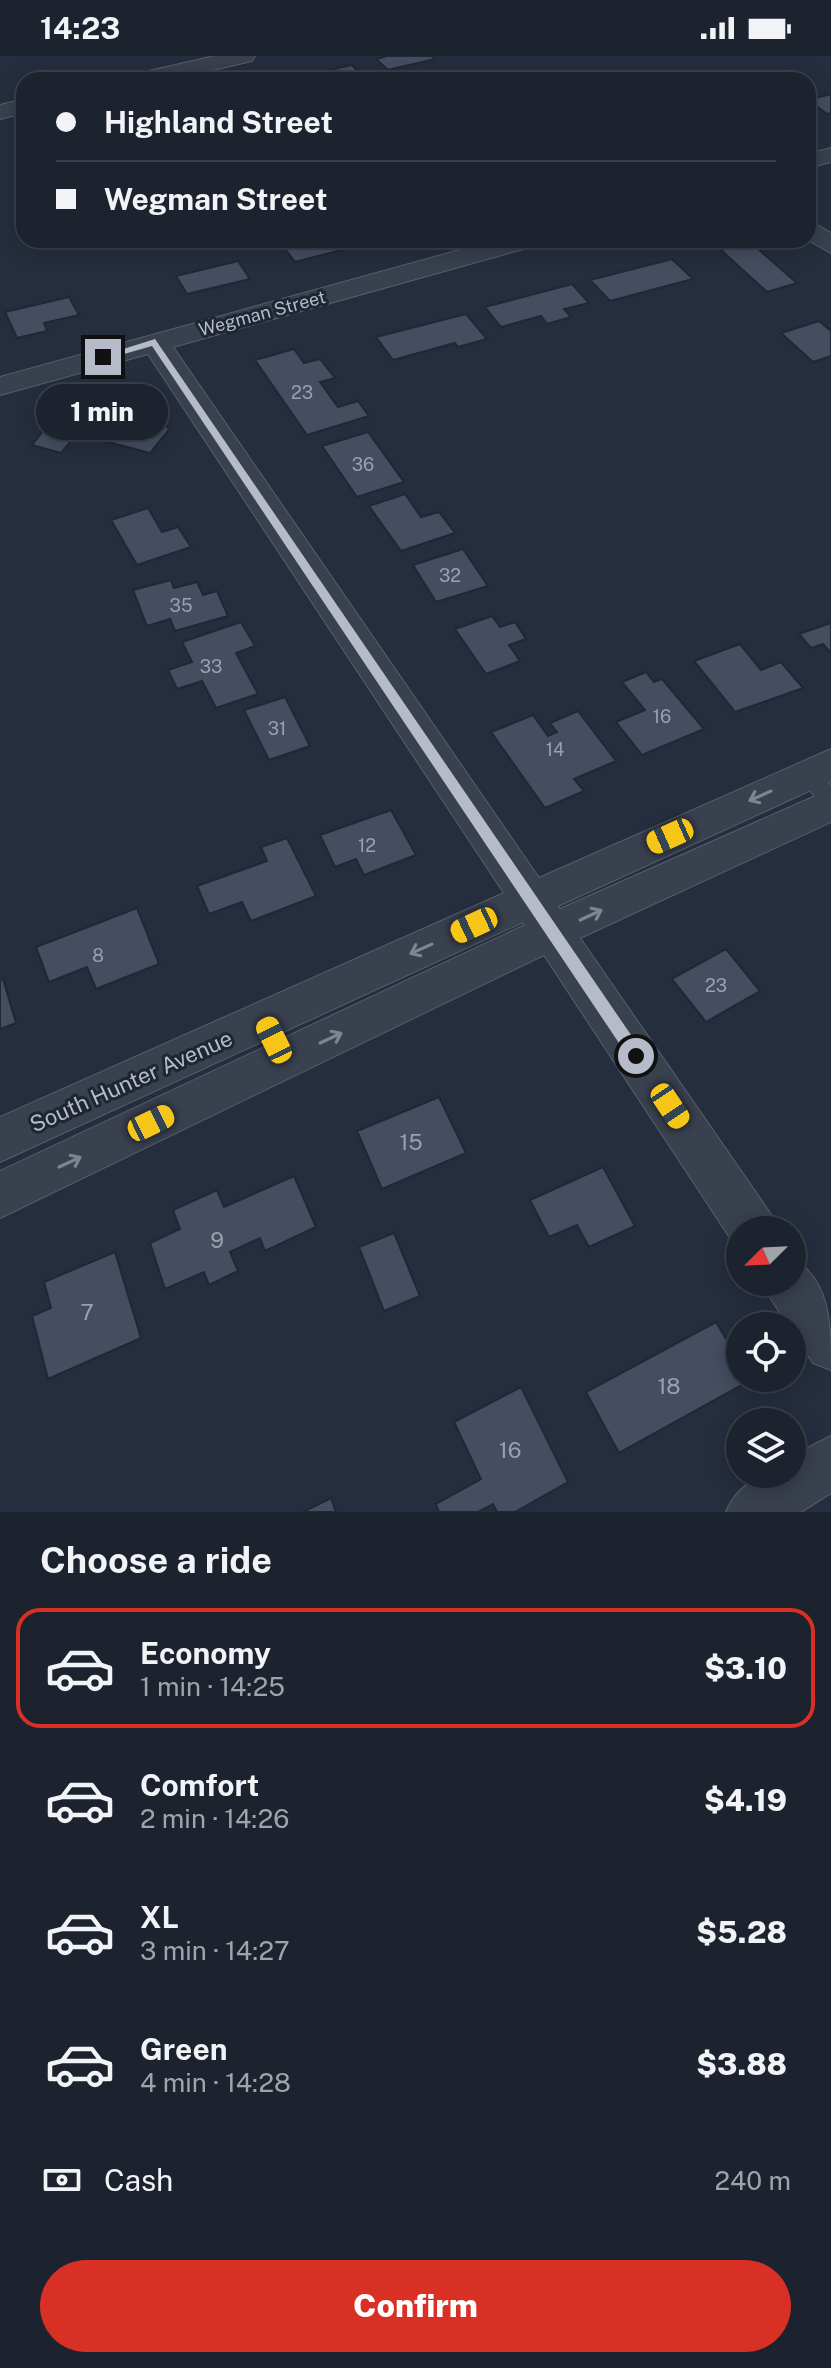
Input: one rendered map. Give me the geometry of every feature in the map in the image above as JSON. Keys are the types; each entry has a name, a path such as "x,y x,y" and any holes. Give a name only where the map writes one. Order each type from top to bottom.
{"street":[{"path":"174,72 244,56"},
{"name":"Wegman Street","path":"0,386 496,248"},
{"path":"155,342 744,1216"},
{"name":"South Hunter Avenue","path":"0,1140 265,1020 542,916 826,786"},
{"name":"South Hunter Avenue","path":"0,1195 284,1060 542,916"},
{"path":"798,1296 831,1345"},
{"path":"753,1512 831,1462"}],"lane":[{"path":"265,1020 284,1060"},
{"path":"106,1093 125,1136"}],"building":[{"path":"387,56 432,56 435,59 388,70 376,59"},
{"path":"352,65 358,72 321,72"},
{"path":"831,94 831,113 827,114 816,106 816,98"},
{"path":"284,248 349,248 295,262"},
{"path":"757,248 797,283 767,292 721,250"},
{"path":"672,259 693,279 610,301 590,280"},
{"path":"238,261 250,279 187,294 176,276"},
{"path":"572,284 589,303 564,309 571,317 547,324 541,316 501,327 485,307"},
{"path":"69,297 79,315 44,323 47,331 17,338 5,312"},
{"path":"466,314 487,339 458,347 455,343 393,360 376,337"},
{"path":"819,321 831,331 831,356 813,362 781,333"},
{"path":"294,349 304,363 320,359 335,378 320,382 338,407 358,401 369,416 307,435 255,360"},
{"path":"94,408 170,428 150,453 77,434 61,453 32,445 48,425 74,432"},
{"path":"368,432 404,482 357,497 322,446"},
{"path":"405,494 421,517 439,512 455,533 401,551 369,506"},
{"path":"148,508 162,532 178,527 191,547 137,565 111,520"},
{"path":"463,549 488,586 436,602 413,565"},
{"path":"171,580 174,588 197,582 203,595 217,591 228,616 175,631 170,619 147,626 133,590"},
{"path":"492,616 500,627 515,622 526,639 509,645 520,661 486,674 455,629"},
{"path":"241,622 255,646 236,653 258,694 216,708 202,681 177,689 168,670 192,662 182,642"},
{"path":"831,623 831,653 823,644 811,648 799,634"},
{"path":"740,644 761,670 781,662 803,688 735,712 694,661"},
{"path":"646,672 654,682 662,679 704,729 642,755 616,722 645,710 622,682"},
{"path":"285,697 310,746 269,760 244,710"},
{"path":"578,711 616,761 574,779 584,791 545,808 491,732 533,715 548,736 557,732 550,723"},
{"path":"391,810 416,855 364,875 356,859 335,867 320,835"},
{"path":"287,838 316,896 251,921 242,902 209,914 197,886 267,861 261,847"},
{"path":"137,908 159,964 96,989 87,967 49,982 36,947"},
{"path":"726,949 760,991 706,1022 672,979"},
{"path":"3,979 16,1023 0,1029 0,980"},
{"path":"439,1097 466,1153 382,1189 357,1131"},
{"path":"603,1167 635,1226 589,1247 577,1225 549,1237 530,1200"},
{"path":"294,1176 316,1227 265,1251 260,1238 230,1252 238,1271 209,1285 204,1272 165,1289 150,1243 180,1229 173,1210 217,1190 224,1207"},
{"path":"394,1233 420,1296 384,1311 359,1247"},
{"path":"115,1252 141,1338 48,1379 32,1316 51,1308 44,1282"},
{"path":"716,1322 726,1339 726,1392 729,1392 619,1453 586,1392"},
{"path":"521,1387 568,1482 515,1512 497,1512 493,1504 478,1512 439,1512 436,1504 481,1479 454,1422"},
{"path":"331,1498 336,1512 303,1512"}],"route":[{"path":"103,357 155,342 636,1056"}]}
